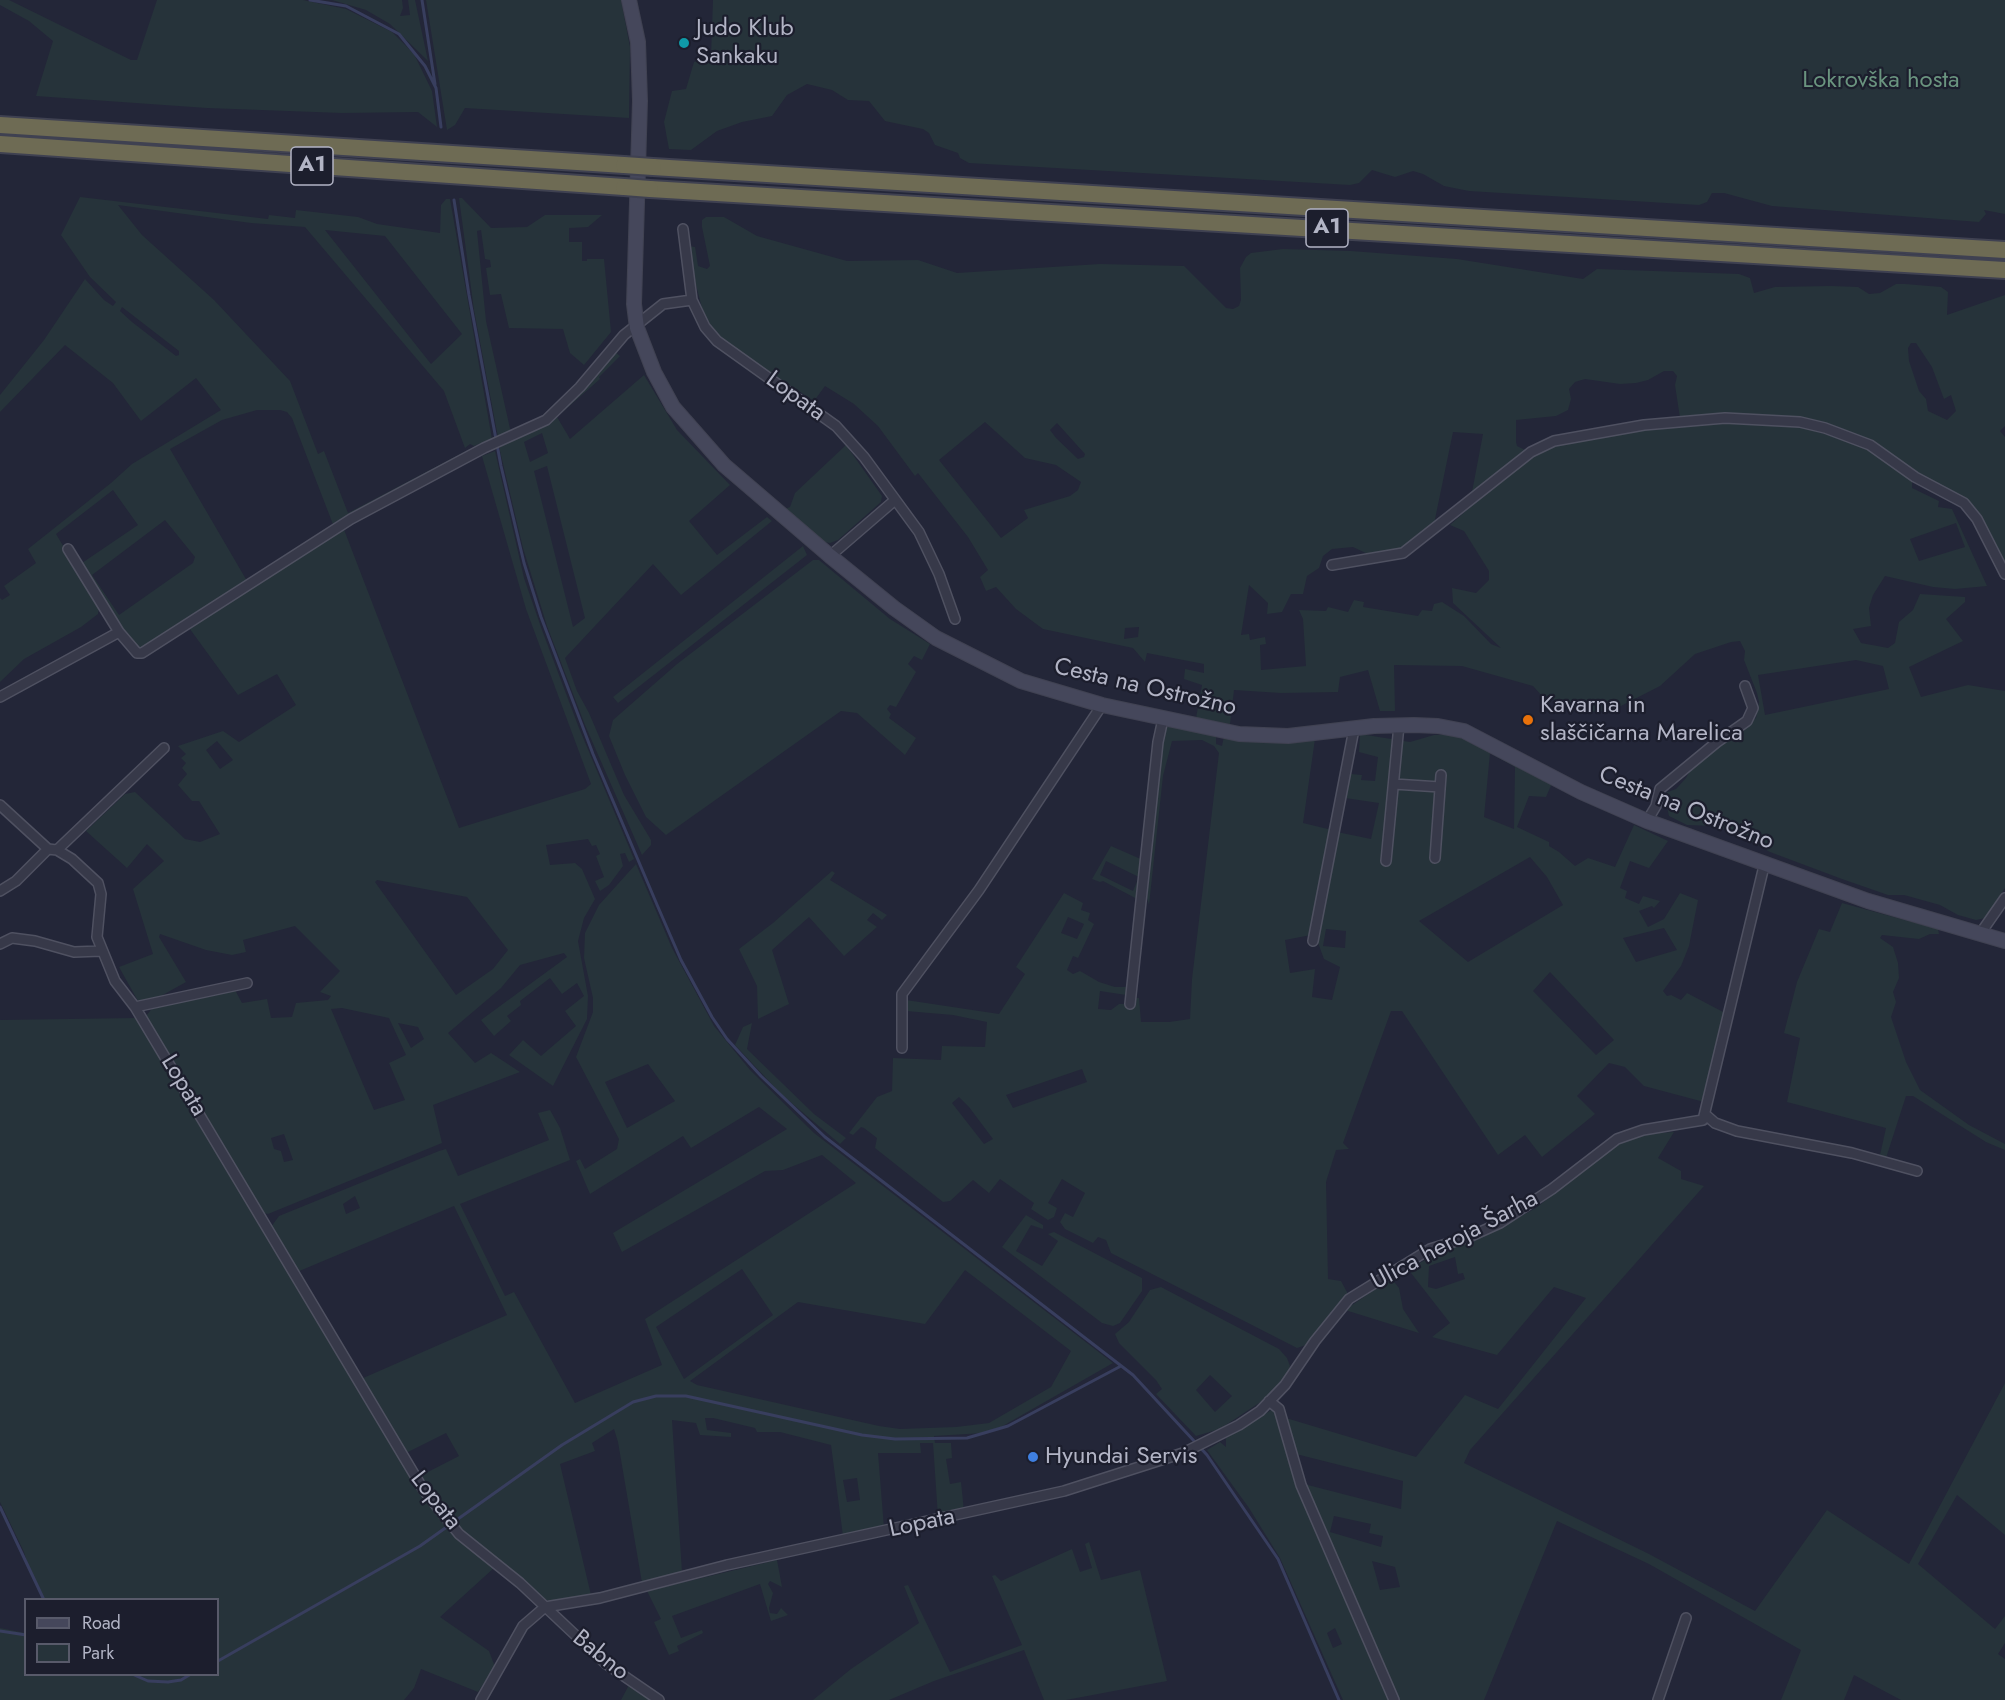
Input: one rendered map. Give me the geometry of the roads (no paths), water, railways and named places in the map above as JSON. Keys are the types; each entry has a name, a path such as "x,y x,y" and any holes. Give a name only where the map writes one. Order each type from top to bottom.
{"highway":[{"name":"A1","path":"0,125 2005,250"},
{"name":"A1","path":"0,144 650,189 2005,270"}],"street":[{"name":"Cesta na Ostrožno","path":"630,0 638,42 640,101 634,263 637,328 654,372 673,407 724,465 830,556 936,638 1021,681 1102,705 1163,719 1264,737 1399,725 1438,726 1464,731 1581,792 1647,821 1764,866 1868,901 1984,928 2005,941"},
{"name":"Lopata","path":"683,229 692,300 705,327 717,341 836,426 864,457 919,532 939,574 955,619"},
{"path":"68,549 119,632 137,653 142,653 351,519 484,448 512,438 546,420 580,387 619,340 637,328 663,304 692,300"},
{"path":"1332,565 1403,553 1531,452 1554,441 1644,425 1725,418 1800,422 1826,428 1870,445 1915,477 1964,503 1977,519 2005,574"},
{"path":"830,556 895,500"},
{"path":"0,697 119,632"},
{"path":"1647,821 1656,807 1660,789 1717,742 1747,722 1753,708 1745,686"},
{"path":"902,1048 902,994 979,890 1102,705"},
{"path":"1130,1004 1158,742 1163,719"},
{"path":"1386,861 1399,725"},
{"path":"1313,941 1354,729"},
{"path":"0,891 16,881 53,850 164,748"},
{"path":"1435,858 1442,774"},
{"path":"1394,784 1440,787"},
{"name":"Lopata","path":"0,806 53,850 72,859 98,883 101,894 97,937 115,981 135,1007 423,1488 459,1534 520,1583 544,1607 600,1598 727,1565 1064,1491 1183,1453 1209,1439"},
{"path":"1764,866 1707,1116 1715,1123 1737,1131 1852,1153 1917,1171"},
{"path":"1984,928 2005,898"},
{"path":"0,944 12,938 35,941 74,952 101,951"},
{"path":"135,1007 247,983"},
{"name":"Ulica heroja Šarha","path":"1209,1439 1239,1425 1285,1385 1315,1341 1349,1299 1430,1249 1469,1237 1500,1223 1552,1189 1598,1151 1617,1139 1643,1130 1695,1124 1707,1116"},
{"path":"1269,1401 1279,1409 1301,1485 1394,1700"},
{"path":"481,1700 524,1626 544,1607"},
{"name":"Babno","path":"544,1607 605,1663 659,1700"},
{"path":"1658,1700 1686,1618"}],"waterway":[{"path":"310,0 346,6 399,34 425,66 436,88 441,127"},
{"path":"422,0 435,84"},
{"path":"454,200 501,466 524,563 541,617 593,754 658,907 681,960 712,1017 727,1039 761,1076 825,1137 1133,1375 1207,1455 1278,1559 1339,1700"},
{"path":"219,1660 420,1546 562,1445 633,1402 656,1396 686,1396 862,1435 895,1439 967,1438 1008,1426 1121,1366"},
{"path":"0,1507 43,1598"},
{"path":"0,1631 24,1635"},
{"path":"137,1676 148,1681 168,1682 181,1680 188,1676"}],"place":[{"name":"Judo Klub Sankaku","path":"684,43"},
{"name":"Kavarna in slaščičarna Marelica","path":"1528,720"},
{"name":"Hyundai Servis","path":"1033,1457"}],"park label":[{"name":"Lokrovška hosta","path":"1881,81"}]}
